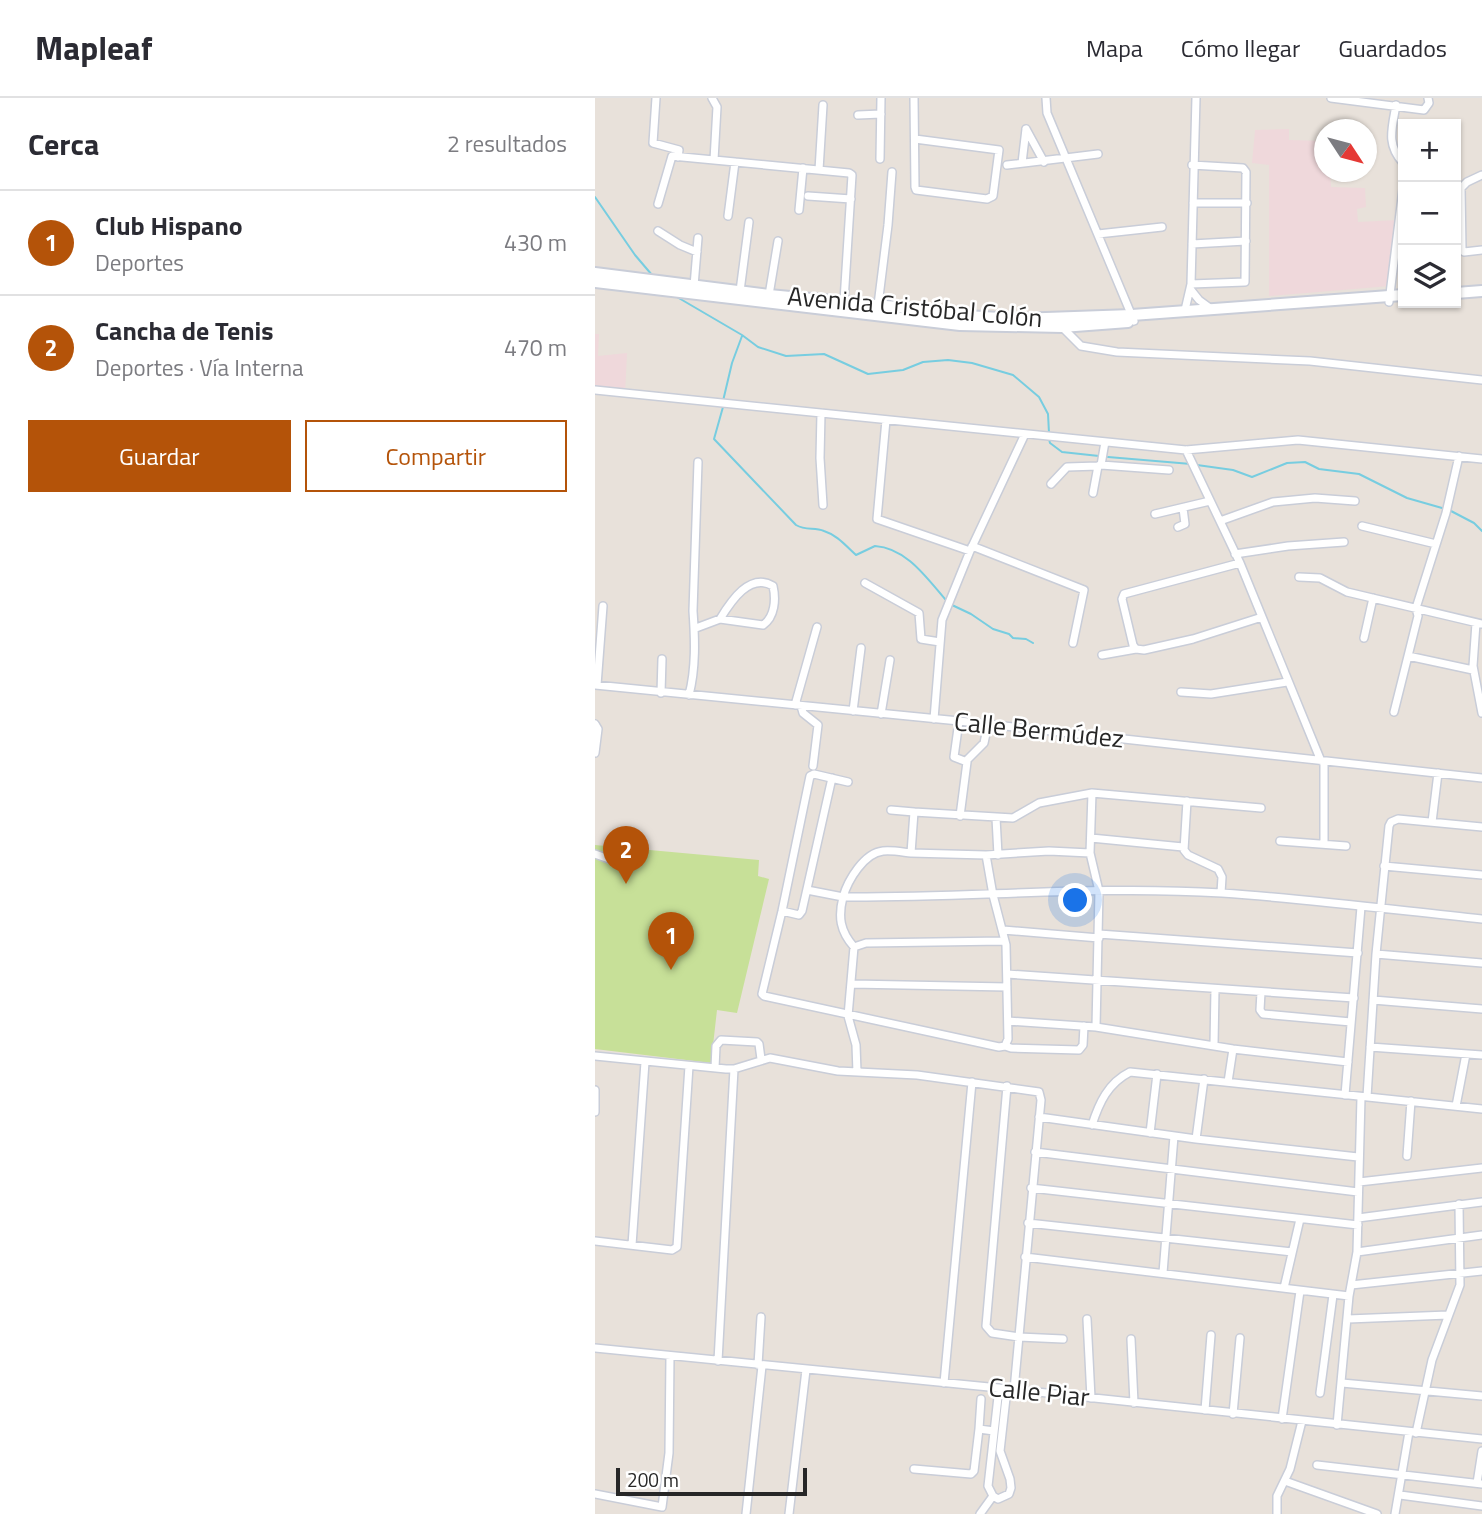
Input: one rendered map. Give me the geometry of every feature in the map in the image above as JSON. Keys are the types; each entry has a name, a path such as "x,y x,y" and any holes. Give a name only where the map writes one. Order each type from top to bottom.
{"street":[{"path":"656,98 653,143 679,150 678,157"},
{"path":"712,98 717,107 714,160"},
{"path":"880,159 881,98"},
{"path":"915,98 915,139 916,190 991,198 999,150 915,139"},
{"path":"1046,98 1047,113 1133,318"},
{"path":"1185,310 1191,287 1192,165 1196,98"},
{"path":"1331,98 1424,110 1429,103 1428,98"},
{"path":"819,170 823,105"},
{"path":"1397,105 1391,144 1398,157"},
{"path":"858,115 881,114"},
{"path":"1021,163 1026,129 1044,162"},
{"path":"1007,166 1098,154"},
{"path":"657,204 671,158 849,173 852,180 844,301"},
{"path":"728,216 735,162"},
{"path":"1191,287 1245,282 1247,203 1246,172 1243,168 1192,165"},
{"path":"799,210 803,168"},
{"path":"878,305 892,172"},
{"path":"1482,175 1461,188 1462,250 1482,250"},
{"path":"808,196 851,199"},
{"path":"1192,203 1247,203"},
{"path":"740,291 749,222"},
{"path":"1097,234 1162,227"},
{"path":"1389,299 1398,228"},
{"path":"658,231 697,252"},
{"path":"694,286 698,239"},
{"path":"1192,244 1246,241"},
{"path":"769,295 778,242"},
{"name":"Avenida Cristóbal Colón","path":"595,273 631,282 960,325 1062,327 1185,310 1389,299 1398,301"},
{"name":"Avenida Cristóbal Colón","path":"595,282 631,282"},
{"name":"Avenida Cristóbal Colón","path":"674,288 694,286 966,316 1017,319 1133,318 1398,296"},
{"path":"1191,287 1199,300 1211,308"},
{"path":"1461,293 1482,291"},
{"path":"1461,299 1482,298"},
{"path":"1062,327 1081,346 1117,352 1310,361 1482,380"},
{"path":"595,390 1187,450 1298,440 1482,459"},
{"path":"821,413 823,505"},
{"path":"886,420 877,519 971,548 1084,590 1073,643"},
{"path":"934,719 946,607 1025,434"},
{"path":"1093,493 1105,442"},
{"path":"1187,450 1240,563 1322,761 1324,844"},
{"path":"1394,712 1418,616 1416,608 1459,456"},
{"path":"689,695 693,674 695,628 693,611 698,462"},
{"path":"1051,484 1067,467 1099,465 1169,470"},
{"path":"1220,521 1273,502 1315,498 1355,500"},
{"path":"1156,514 1210,502"},
{"path":"1178,527 1185,524 1183,508"},
{"path":"1362,526 1436,544"},
{"path":"1235,554 1345,542"},
{"path":"1136,649 1122,599 1124,594 1240,563"},
{"path":"1299,577 1320,578 1339,590 1479,624 1473,670 1482,713"},
{"path":"695,628 720,619 759,625 766,623 774,606 773,586 760,581 754,582 731,601 720,619"},
{"path":"865,583 919,612 920,637 927,640 934,634 941,638"},
{"path":"1364,638 1373,598"},
{"path":"596,685 603,606"},
{"path":"1102,655 1144,650 1193,639 1262,617"},
{"path":"813,766 818,724 803,713 798,705 817,628"},
{"path":"853,712 861,648"},
{"path":"1408,656 1473,670"},
{"path":"661,692 662,659"},
{"path":"881,714 890,660"},
{"path":"1181,692 1211,694 1287,681"},
{"name":"Calle Bermúdez","path":"596,685 988,724 1482,778"},
{"path":"959,721 954,755 955,758 966,761"},
{"path":"595,724 598,729 595,753"},
{"path":"960,816 966,761 984,743 988,724"},
{"path":"1432,822 1438,773"},
{"path":"848,782 814,774 810,776 762,995 848,1016 1011,1048 1079,1050 1083,1045 1084,1026"},
{"path":"782,911 801,913 832,778"},
{"path":"1091,793 1090,853 1099,891 1096,1027"},
{"path":"891,810 1013,818 1039,803 1091,793 1261,808"},
{"path":"1187,801 1184,847 1188,855 1219,869 1222,877 1221,893"},
{"path":"911,853 914,812"},
{"path":"996,818 998,855"},
{"path":"1337,1425 1349,1296 1357,1252 1358,1157 1384,866 1391,822 1398,819 1482,827"},
{"path":"1091,838 1184,847"},
{"path":"1280,841 1346,846"},
{"path":"857,1072 856,1045 848,1016 854,947 839,919 843,897 850,880 876,853 1090,853"},
{"path":"595,854 609,859"},
{"path":"986,855 1006,945 1008,1039 1005,1046"},
{"path":"1384,866 1482,875"},
{"path":"807,890 843,897 1099,891 1221,893 1482,919"},
{"path":"1345,1095 1361,907"},
{"path":"1003,930 1358,953"},
{"path":"854,947 866,943 1004,941"},
{"path":"1376,954 1482,963"},
{"path":"1007,974 1354,998"},
{"path":"852,984 1007,987"},
{"path":"1214,1045 1215,989"},
{"path":"1261,992 1260,1010 1263,1014 1351,1022"},
{"path":"1373,1000 1482,1009"},
{"path":"1008,1021 1096,1027 1233,1049 1348,1062"},
{"path":"715,1068 716,1046 721,1040 757,1042 761,1059"},
{"path":"1370,1046 1482,1055"},
{"path":"1228,1082 1233,1049"},
{"path":"1456,1106 1466,1054"},
{"path":"595,1056 734,1069 770,1058 838,1071 917,1075 1007,1086 1039,1093 1041,1100 1019,1337 994,1431 988,1486 992,1496 998,1499 1004,1497 1011,1488 1000,1451 1007,1389"},
{"path":"632,1245 645,1062"},
{"path":"595,1241 672,1250 678,1245 689,1066"},
{"path":"718,1361 734,1069"},
{"path":"1092,1125 1104,1095 1121,1077 1130,1072 1482,1109"},
{"path":"1150,1133 1157,1074"},
{"path":"1196,1139 1204,1079"},
{"path":"944,1383 972,1082"},
{"path":"1007,1086 986,1324 992,1333 1063,1339"},
{"path":"595,1090 595,1112"},
{"path":"1407,1156 1411,1101"},
{"path":"1039,1117 1196,1139 1358,1157"},
{"path":"1163,1273 1174,1136"},
{"path":"1035,1152 1359,1192"},
{"path":"1359,1182 1482,1168"},
{"path":"1031,1188 1300,1219 1358,1222 1482,1202"},
{"path":"1395,1514 1413,1432 1448,1314 1456,1299 1461,1275 1459,1204"},
{"path":"1284,1288 1300,1219"},
{"path":"1028,1223 1292,1252"},
{"path":"1357,1252 1482,1235"},
{"path":"1025,1256 1349,1296"},
{"path":"1352,1285 1482,1271"},
{"path":"1282,1419 1300,1291"},
{"path":"1320,1393 1333,1295"},
{"path":"1348,1319 1448,1314"},
{"path":"746,1514 760,1365 761,1317"},
{"path":"1087,1319 1091,1398"},
{"path":"1205,1410 1211,1335"},
{"path":"1233,1414 1240,1338"},
{"path":"1131,1339 1134,1403"},
{"name":"Calle Piar","path":"595,1348 1482,1439"},
{"path":"595,1494 661,1511 669,1453 670,1356"},
{"path":"789,1514 806,1370"},
{"path":"1342,1383 1482,1396"},
{"path":"914,1469 971,1474 974,1471 981,1399"},
{"path":"1277,1514 1277,1496 1293,1461 1302,1421"},
{"path":"979,1429 994,1431"},
{"path":"1317,1465 1480,1483 1482,1451"},
{"path":"1285,1481 1377,1514"},
{"path":"1400,1495 1482,1506"},
{"path":"981,1514 992,1496"}],"shaded area":[{"path":"1289,129 1289,140 1314,141 1314,182 1331,182 1331,187 1365,188 1366,207 1357,209 1358,222 1397,220 1390,286 1269,296 1269,165 1252,163 1255,130"},
{"path":"595,334 599,334 598,356 627,353 625,393 595,390"}],"green space":[{"path":"595,845 759,860 758,876 769,879 737,1013 717,1010 711,1063 595,1049"}],"waterway":[{"path":"595,197 652,275"},
{"path":"677,297 758,347 786,356 824,354 868,374 903,370 923,362 948,360 972,363 1013,375 1039,397 1048,414 1049,433"},
{"path":"723,401 742,336"},
{"path":"723,407 714,439 796,525 829,533 856,555 875,546 896,552 915,565 945,599"},
{"path":"1049,439 1050,443 1062,452 1099,456"},
{"path":"1108,457 1191,464"},
{"path":"1197,465 1233,470 1252,477 1287,463 1305,462 1319,469 1359,474 1407,498 1442,508"},
{"path":"1451,511 1474,523 1482,531"},
{"path":"952,605 993,629 1033,643"}],"place":[{"name":"Cancha de Tenis","path":"626,884"},
{"name":"Club Hispano","path":"671,970"}]}
